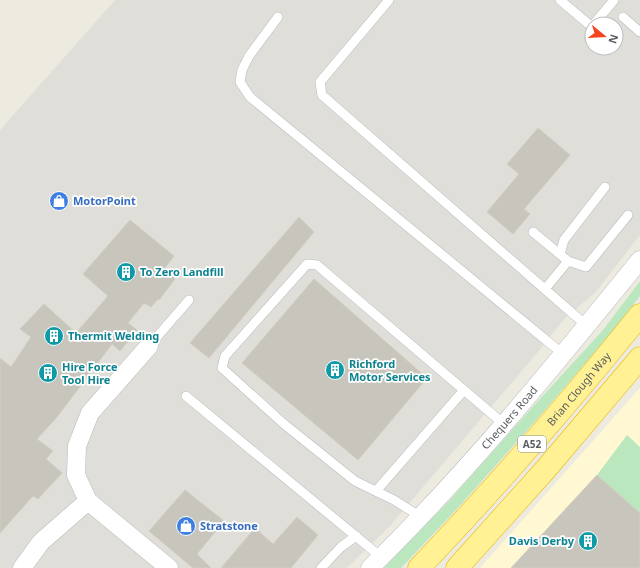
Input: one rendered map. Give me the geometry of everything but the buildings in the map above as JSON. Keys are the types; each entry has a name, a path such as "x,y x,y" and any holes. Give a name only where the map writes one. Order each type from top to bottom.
{"highway":[{"name":"Brian Clough Way","path":"419,568 498,483 640,315"},
{"name":"A52","path":"457,568 545,470 640,358"}],"street":[{"name":"Chequers Road","path":"376,563 421,517 504,424 587,326 640,260"},
{"path":"149,346 90,413 76,446 76,475 88,501 169,568"},
{"path":"22,568 41,542 88,501"}],"lane":[{"path":"389,0 320,82 322,96 587,326"},
{"path":"560,0 584,20"},
{"path":"601,16 614,0"},
{"path":"278,17 249,56 242,70 240,82 250,97 563,354"},
{"path":"624,18 640,32"},
{"path":"560,254 564,240 604,187"},
{"path":"533,232 568,261 586,267 628,215"},
{"path":"544,289 568,261"},
{"path":"421,517 394,500 355,481 284,424 222,368 225,356 307,264 317,266 504,424"},
{"path":"149,346 189,300"},
{"path":"376,491 464,390"},
{"path":"186,396 356,536 376,563"},
{"path":"321,568 341,547 356,536"}],"shaded area":[{"path":"115,0 640,0 640,235 595,293 565,318 390,526 347,568 0,568 0,130"},
{"path":"640,388 640,568 480,568"}],"green space":[{"path":"640,281 640,296 614,330 539,417 454,512 401,568 384,568 449,501 603,330"},
{"path":"627,435 640,447 640,513 597,475"}],"place":[{"name":"MotorPoint","path":"59,201"},
{"name":"To Zero Landfill","path":"126,272"},
{"name":"Thermit Welding","path":"54,336"},
{"name":"Richford Motor Services","path":"335,370"},
{"name":"Hire Force Tool Hire","path":"48,373"},
{"name":"Stratstone","path":"186,526"},
{"name":"Davis Derby","path":"588,541"}]}
